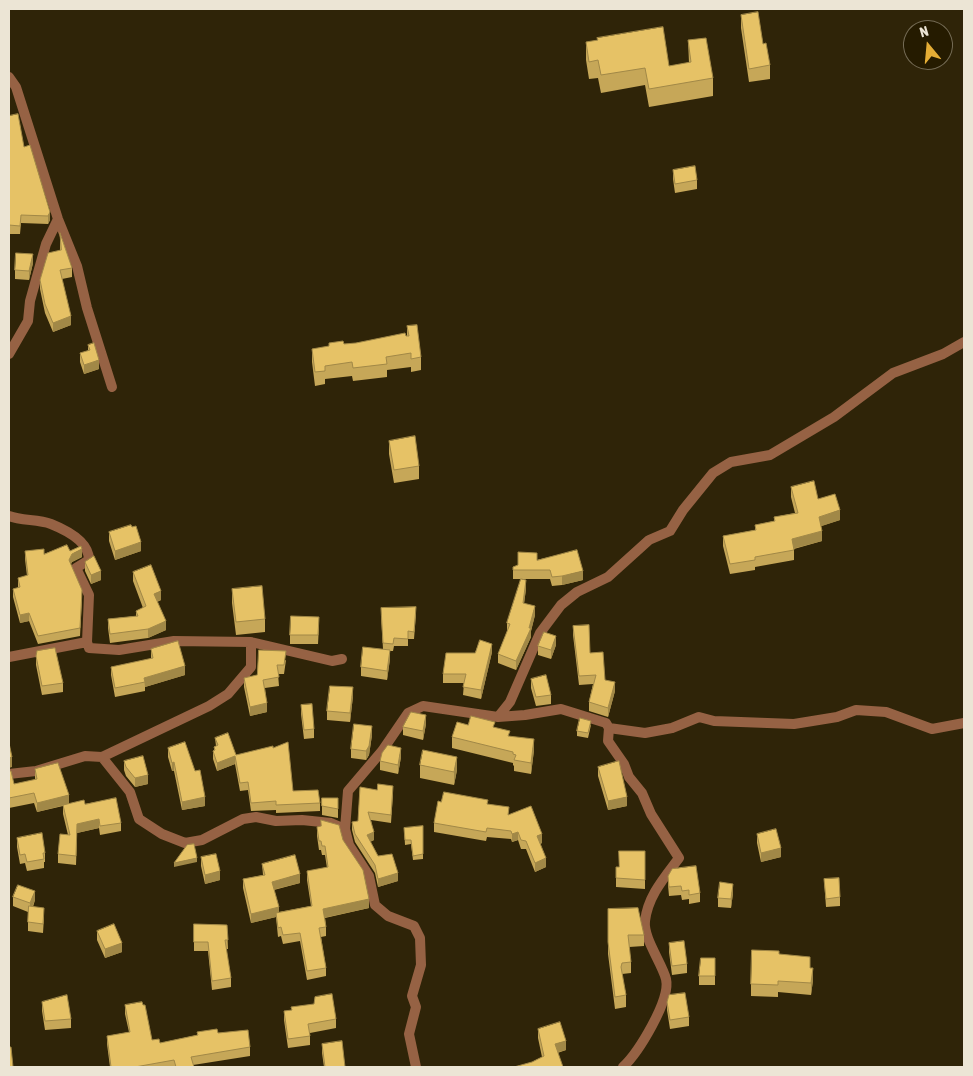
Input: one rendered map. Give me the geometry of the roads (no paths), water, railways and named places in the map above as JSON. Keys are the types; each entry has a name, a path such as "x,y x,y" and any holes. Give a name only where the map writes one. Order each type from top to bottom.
{"street":[{"path":"9,77 16,87 58,219 77,266 87,308 112,387"},
{"path":"9,354 28,321 30,301 46,244 58,219"},
{"path":"498,717 510,702 540,633 561,605 577,592 608,576 649,540 670,531 683,510 713,473 731,462 770,455 834,417 893,373 943,354 964,342"},
{"path":"9,516 18,520 50,524 80,539 89,553 89,560 76,568 89,595 87,642 89,648 119,650 174,641 251,642 332,660 342,659"},
{"path":"9,657 87,642"},
{"path":"9,774 36,771 85,756 102,757 209,706 228,694 251,667 251,642"},
{"path":"416,1067 411,1052 410,1034 416,1007 412,996 422,965 420,938 414,926 388,916 375,905 369,876 349,845 345,829 348,791 382,751 408,713 423,706 498,717 561,709 606,723 609,728 608,741 624,764 629,777 642,793 651,814 679,858 650,899 644,924 666,979 666,994 653,1023 626,1067"},
{"path":"609,728 645,733 672,728 698,717 714,721 794,724 837,717 856,710 886,712 932,729 964,723"},
{"path":"102,757 130,792 139,820 162,834 185,843 202,840 243,819 256,817 276,821 302,820 330,823 345,829"}]}
